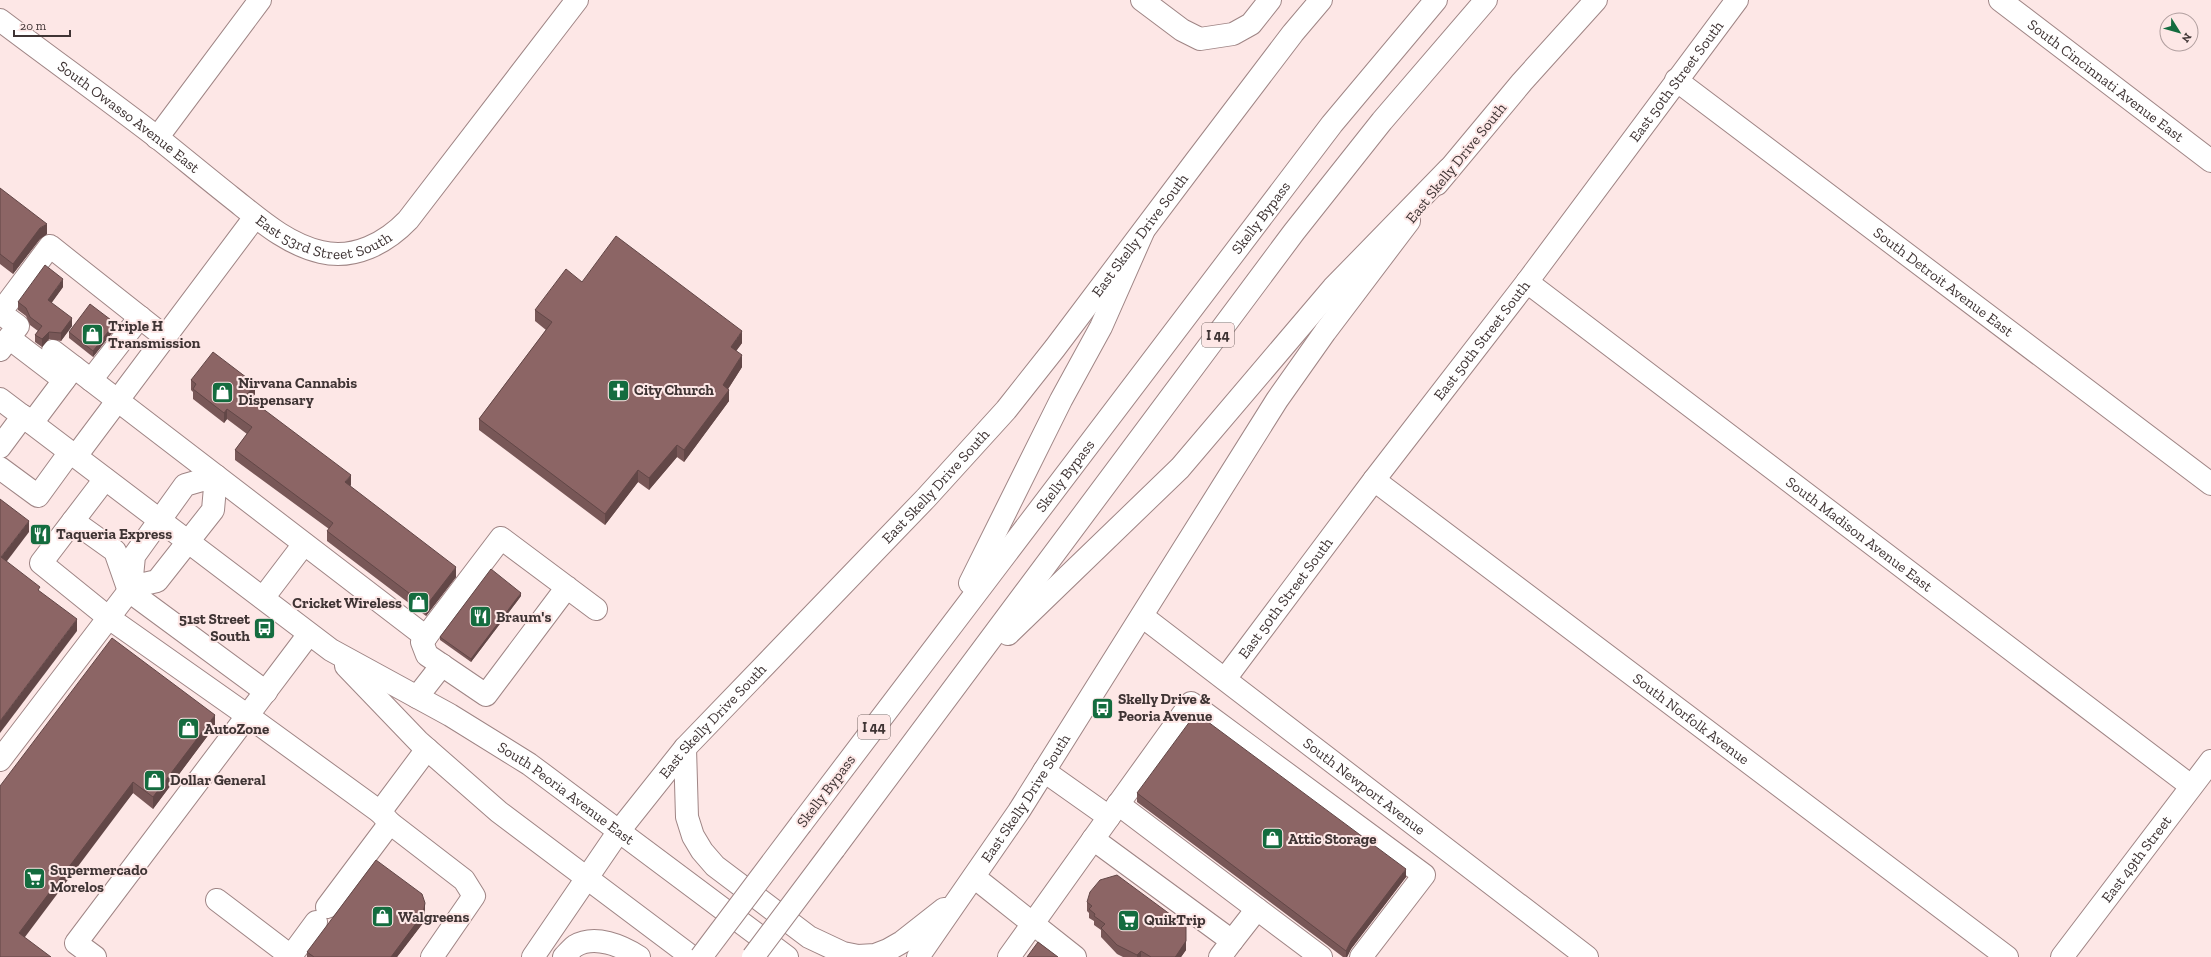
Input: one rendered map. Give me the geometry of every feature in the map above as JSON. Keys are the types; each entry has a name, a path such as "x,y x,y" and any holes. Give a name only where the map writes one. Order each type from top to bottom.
{"main road":[{"path":"157,138 260,0"},
{"name":"East 53rd Street South","path":"0,468 38,496 117,401 255,217 284,237 303,247 322,253 338,254 355,252 374,246 389,237 408,220 577,0"},
{"path":"1142,0 1182,30 1200,39 1233,34 1251,24 1270,0"},
{"name":"East Skelly Drive South","path":"533,957 586,877 619,831 685,748 926,498 1006,410 1055,348 1288,39 1320,0"},
{"name":"Skelly Bypass","path":"701,957 947,629 1332,124 1436,0"},
{"name":"I 44","path":"753,957 1294,232 1382,121 1486,0"},
{"name":"East Skelly Drive South","path":"918,957 974,877 1044,771 1277,400 1324,332 1449,169 1522,82 1596,0"},
{"name":"East 50th Street South","path":"1225,679 1374,480 1527,282 1737,0"},
{"name":"South Cincinnati Avenue East","path":"2000,0 2211,161"},
{"name":"South Owasso Avenue East","path":"0,20 157,138 255,217"},
{"name":"South Detroit Avenue East","path":"1676,80 2211,484"},
{"path":"961,679 1180,468 1333,288 1449,169"},
{"path":"947,629 1061,400 1102,327 1143,232"},
{"path":"166,337 50,246 0,313 9,338 117,401 426,637"},
{"name":"South Madison Avenue East","path":"1527,282 2191,786"},
{"path":"0,447 27,420 140,317"},
{"path":"9,338 45,346 76,376"},
{"name":"South Peoria Avenue East","path":"0,399 331,650 450,715 529,764 787,957"},
{"path":"0,760 130,589 134,556 185,485 216,476"},
{"path":"130,589 157,581 213,510 216,476"},
{"path":"105,478 41,563 109,618 248,716 385,818 464,880 474,896 432,957"},
{"name":"South Norfolk Avenue","path":"1374,480 2007,957"},
{"path":"73,521 115,551 130,589 266,692"},
{"path":"568,588 486,695 427,655 422,642 501,538 596,608"},
{"path":"263,598 304,544"},
{"name":"South Newport Avenue","path":"1142,616 1587,957"},
{"path":"95,957 76,943 310,634"},
{"name":"South Peoria Avenue East","path":"331,650 427,750 499,812 692,957"},
{"path":"417,697 442,665"},
{"path":"1009,957 1191,703 1424,875 1361,957"},
{"path":"685,748 687,816 693,836 702,851 722,871 809,937 826,947 858,956 875,955 888,950 959,898"},
{"path":"217,900 291,956 322,915 427,750"},
{"name":"East 49th Street","path":"2062,957 2211,761"},
{"path":"1044,771 1113,811 1257,909 1321,957"},
{"path":"1093,839 1226,949 1257,909"},
{"path":"974,877 1075,957"},
{"path":"564,957 576,945 606,942 622,946 639,957"}],"building":[{"path":"0,188 47,224 40,228 13,264 0,254"},
{"name":"City Church","path":"616,236 742,331 731,347 742,355 723,385 729,390 684,450 677,445 649,478 638,470 605,514 479,419 552,322 535,310 566,269 582,282"},
{"path":"45,265 63,279 48,300 72,318 61,333 49,332 42,339 35,335 42,326 30,317 26,308 18,302"},
{"name":"Triple H Transmission","path":"90,304 115,323 93,351 69,332"},
{"path":"213,352 255,384 246,396 351,475 345,482 456,567 426,606 327,531 333,523 235,450 252,427 227,409 224,413 193,389 196,384 191,380"},
{"path":"0,499 29,521 1,557 40,587 38,590 77,619 0,721"},
{"name":"Braum's","path":"491,569 521,593 471,659 440,637"},
{"path":"112,638 215,715 153,797 133,782 19,933 51,957 0,957 0,786"},
{"name":"Attic Storage","path":"1196,713 1406,869 1351,941 1346,951 1137,793"},
{"name":"Walgreens","path":"376,860 422,894 425,903 423,914 391,957 314,957 307,952"},
{"name":"QuikTrip","path":"1117,875 1186,926 1186,941 1175,957 1151,957 1141,951 1137,955 1117,945 1101,928 1105,924 1094,916 1095,914 1089,909 1092,906 1087,902 1090,892 1100,880"},
{"path":"1038,942 1058,957 1027,957"}],"place":[{"name":"Triple H Transmission","path":"93,335"},
{"name":"City Church","path":"619,390"},
{"name":"Nirvana Cannabis Dispensary","path":"223,392"},
{"name":"Taqueria Express","path":"41,534"},
{"name":"Cricket Wireless","path":"418,603"},
{"name":"Braum's","path":"480,617"},
{"name":"51st Street South","path":"265,628"},
{"name":"Skelly Drive & Peoria Avenue","path":"1103,708"},
{"name":"AutoZone","path":"188,729"},
{"name":"Dollar General","path":"154,780"},
{"name":"Attic Storage","path":"1273,839"},
{"name":"Supermercado Morelos","path":"34,879"},
{"name":"Walgreens","path":"382,917"},
{"name":"QuikTrip","path":"1129,920"}]}
